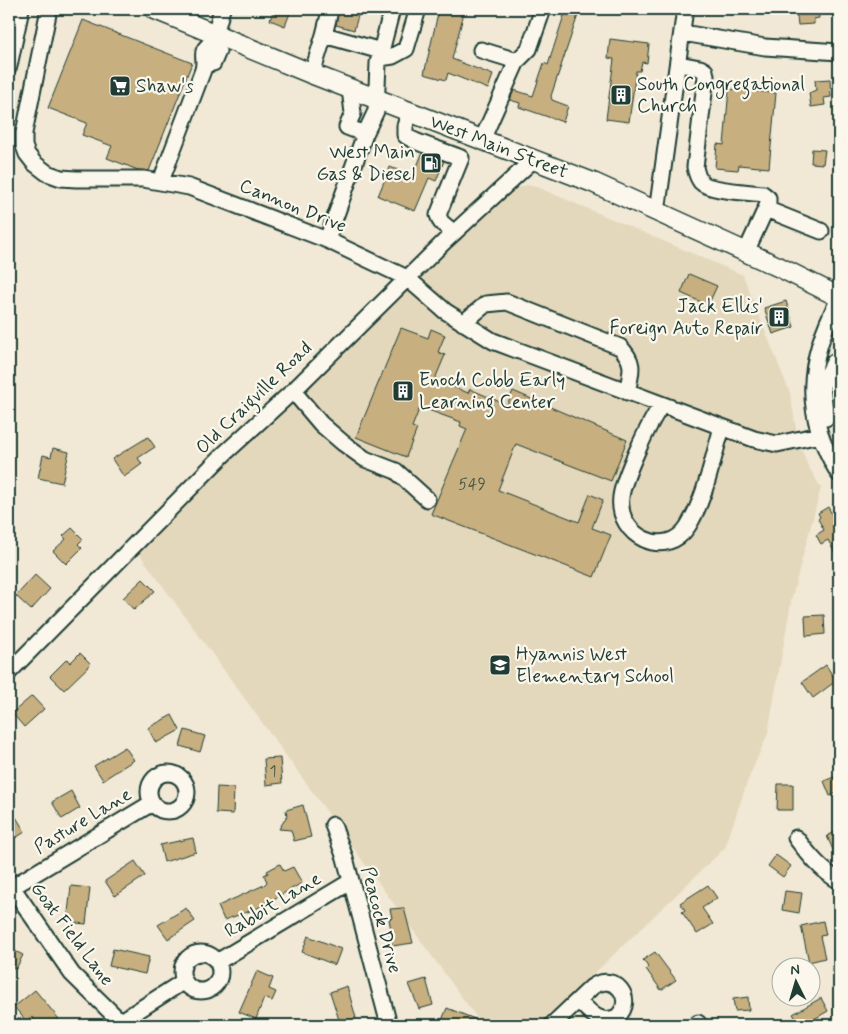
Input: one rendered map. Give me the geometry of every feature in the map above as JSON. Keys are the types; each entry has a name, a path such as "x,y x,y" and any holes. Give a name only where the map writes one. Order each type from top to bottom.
{"main road":[{"name":"West Main Street","path":"154,9 215,38 600,186 746,252 839,298"}],"street":[{"path":"9,66 21,9"},
{"name":"Cannon Drive","path":"49,9 24,133 24,146 27,154 34,163 47,173 60,178 161,181 189,187 327,240 407,278 463,323 493,341 661,406 722,428 777,444 820,435"},
{"path":"161,181 204,65 214,63 218,51 215,38 222,9"},
{"path":"327,240 365,134 376,111 380,55 392,9"},
{"path":"324,35 380,55 393,56 406,48 418,9"},
{"path":"454,233 441,222 438,215 461,158 477,138 517,61 529,49 543,9"},
{"path":"657,212 679,64 685,9"},
{"path":"312,74 329,15"},
{"path":"682,33 765,46 839,52"},
{"path":"481,50 517,61"},
{"path":"679,64 700,68 705,71 706,76 695,167 697,176 702,183 712,187 763,194 768,198 766,209 746,252"},
{"path":"350,89 353,113 348,127 365,134"},
{"path":"410,112 404,135 408,139 438,148 461,158"},
{"name":"Old Craigville Road","path":"9,672 218,460 292,391 454,233 533,160"},
{"path":"766,209 821,231"},
{"path":"839,298 828,319 816,356 812,398 820,435 839,474"},
{"path":"463,323 486,304 507,302 620,347 630,357 632,367 627,392"},
{"path":"816,356 837,357 822,386 826,418"},
{"path":"292,391 321,424 342,443 365,459 396,472 427,499"},
{"path":"661,406 652,419 621,497 622,516 629,529 641,538 660,543 675,540 688,527 701,501 722,428"},
{"name":"Pasture Lane","path":"10,888 152,803"},
{"name":"Peacock Drive","path":"333,825 388,1025"},
{"path":"796,838 813,860 839,881"},
{"name":"Rabbit Lane","path":"217,962 350,882"},
{"name":"Goat Field Lane","path":"10,888 72,974 122,1024"},
{"name":"Rabbit Lane","path":"208,954 217,962 219,978 208,989 197,990 184,981 182,969 185,961 192,955 208,954"},
{"path":"122,1024 184,981"},
{"path":"552,1025 578,1000"}],"shaded area":[{"name":"Hyannis West Elementary School","path":"527,185 537,187 743,275 790,393 798,439 807,464 821,488 792,597 768,733 748,780 725,848 602,966 537,1025 482,1025 138,552 281,408 504,192"}],"building":[{"path":"274,9 290,13 285,26 270,20"},
{"path":"336,9 360,9 354,30 336,25 338,13"},
{"path":"439,9 465,9 452,59 493,75 488,89 448,73 446,80 424,74"},
{"path":"566,9 580,9 551,96 552,100 568,106 563,122 519,107 520,103 510,100 514,90 533,96 544,63 548,65"},
{"path":"796,9 818,9 819,18 814,19 814,24 798,25"},
{"name":"Shaw's","path":"83,20 192,63 149,171 138,170 107,158 112,146 82,135 87,123 48,108"},
{"name":"South Congregational Church","path":"610,39 649,44 647,63 642,62 640,71 636,71 629,122 606,119 614,59 608,58"},
{"path":"830,79 831,97 824,98 825,105 811,107 809,93 816,90 815,80"},
{"path":"729,89 776,93 769,168 739,165 738,170 715,168 717,144 724,145"},
{"path":"812,149 825,150 823,164 811,163"},
{"path":"422,154 444,161 436,181 429,178 415,211 378,196 390,167 413,176"},
{"path":"689,274 717,286 708,305 681,293"},
{"name":"Jack Ellis' Foreign Auto Repair","path":"786,301 794,327 773,334 764,308"},
{"path":"401,328 428,338 431,329 445,335 438,352 445,355 435,379 468,393 470,389 507,405 513,391 627,440 611,481 516,444 498,490 579,522 590,494 603,500 592,528 611,535 594,577 431,514 467,429 460,426 461,422 420,407 412,427 417,429 406,457 356,437"},
{"path":"839,372 839,398 833,395 832,388"},
{"path":"148,437 155,447 138,458 142,464 124,477 112,459"},
{"path":"53,448 69,452 62,483 38,478 43,455 51,457"},
{"path":"828,507 839,527 839,561 828,540 821,544 816,535 824,530 818,519 820,517 818,513"},
{"path":"72,528 83,539 78,544 82,548 66,564 53,551 66,539 63,536"},
{"path":"35,575 50,589 31,610 16,596"},
{"path":"143,579 155,591 134,610 123,598"},
{"path":"824,615 825,634 806,636 805,616"},
{"path":"80,653 91,664 64,690 50,676 67,659 70,663"},
{"path":"826,665 836,681 813,698 802,682"},
{"path":"32,696 44,709 24,727 12,713"},
{"path":"172,715 180,730 156,743 148,728"},
{"path":"185,730 205,736 200,752 180,746"},
{"path":"125,747 134,760 103,780 94,766"},
{"path":"280,758 282,783 266,785 264,759"},
{"path":"839,775 839,792 830,796 824,781"},
{"path":"778,784 793,784 793,810 777,810"},
{"path":"217,787 234,788 233,814 216,813"},
{"path":"71,791 80,808 62,819 52,802"},
{"path":"303,805 311,837 294,841 291,830 279,829 287,816 286,810"},
{"path":"16,817 25,832 9,842 9,821"},
{"path":"839,830 839,864 827,836"},
{"path":"193,838 196,852 164,862 160,845"},
{"path":"776,855 791,866 783,877 768,866"},
{"path":"135,861 145,876 115,896 105,881"},
{"path":"280,864 284,871 293,867 302,883 256,909 224,920 218,906 264,885 267,882 264,875 268,873 267,871"},
{"path":"708,885 717,898 702,908 713,924 697,934 682,912 685,910 680,903"},
{"path":"71,886 90,888 86,924 67,922"},
{"path":"785,891 802,893 799,913 782,910"},
{"path":"186,908 195,921 168,939 158,925"},
{"path":"404,908 413,943 392,946 389,931 391,930 389,919 392,918 390,909"},
{"path":"823,921 826,935 820,936 825,958 820,959 820,956 808,956 801,926"},
{"path":"308,936 341,949 335,965 302,952"},
{"path":"9,948 23,955 16,969 9,966"},
{"path":"113,949 149,957 145,974 109,966"},
{"path":"655,952 676,980 661,990 646,969 648,967 643,960"},
{"path":"257,971 273,978 269,989 276,992 272,1001 264,998 256,1019 239,1012"},
{"path":"426,979 433,1005 419,1009 409,984"},
{"path":"347,986 356,1018 340,1023 330,992"},
{"path":"35,990 59,1019 52,1025 39,1025 32,1017 27,1022 14,1007"},
{"path":"748,997 749,1010 735,1011 733,999"},
{"path":"820,999 828,1011 804,1025 800,1025 793,1014 807,1006 820,1006"},
{"path":"447,1008 490,1025 440,1025"}],"place":[{"name":"Shaw's","path":"120,86"},
{"name":"South Congregational Church","path":"621,95"},
{"name":"West Main Gas & Diesel","path":"431,163"},
{"name":"Jack Ellis' Foreign Auto Repair","path":"779,317"},
{"name":"Enoch Cobb Early Learning Center","path":"403,391"},
{"name":"Hyannis West Elementary School","path":"500,665"}]}
